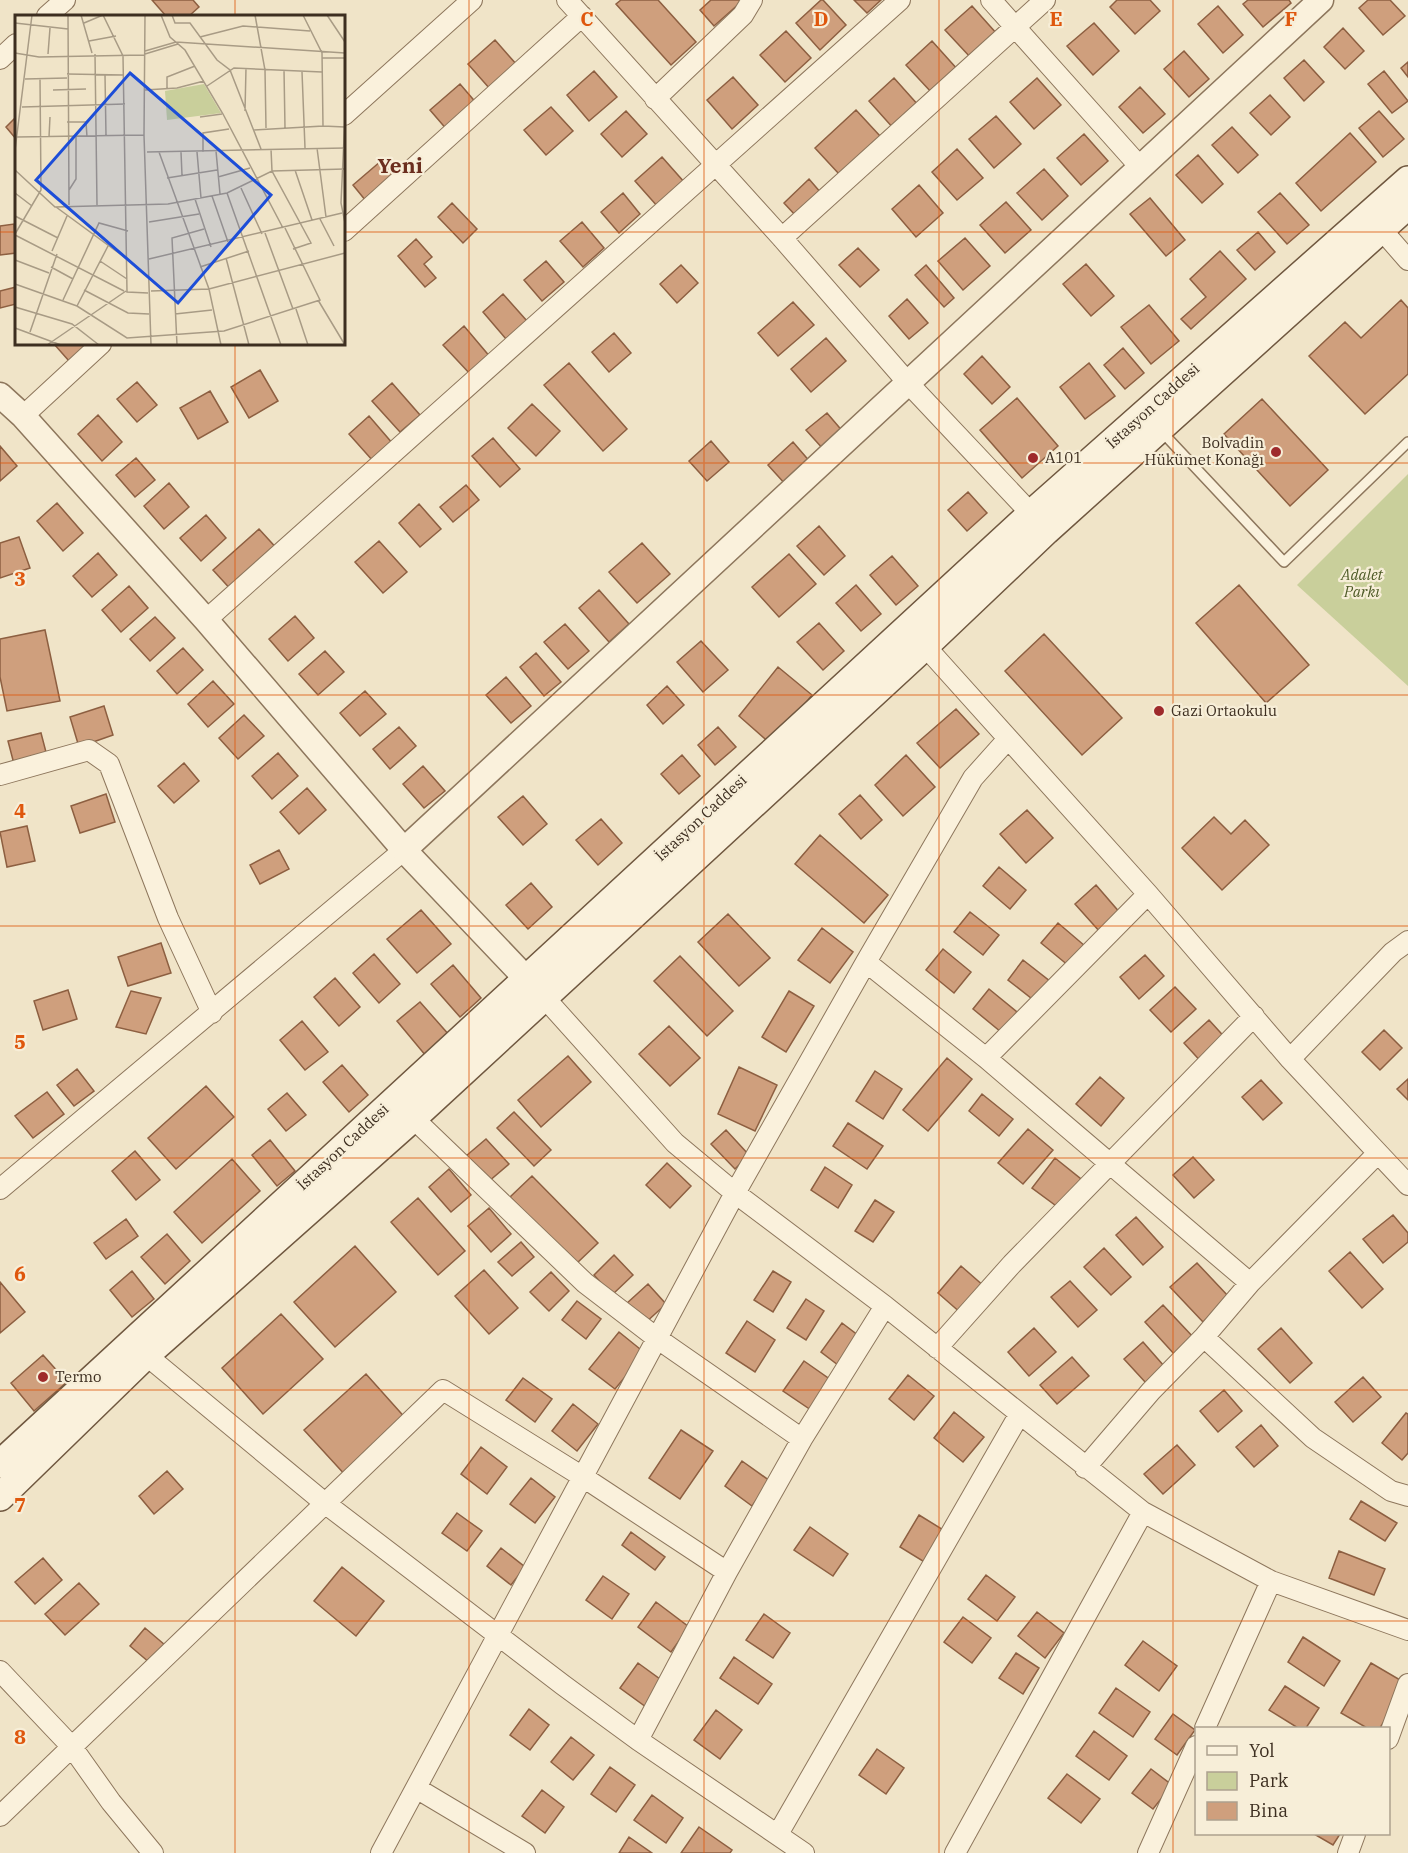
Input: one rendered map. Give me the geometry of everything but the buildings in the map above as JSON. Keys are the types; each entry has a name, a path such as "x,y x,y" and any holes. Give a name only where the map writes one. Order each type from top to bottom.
{"main road":[{"name":"İstasyon Caddesi","path":"0,1464 535,988 1408,180"},
{"path":"0,1497 146,1355 413,1118 535,988 925,646 1039,522 1159,429 1408,205"}],"street":[{"path":"48,15 65,0"},
{"path":"345,114 472,0"},
{"path":"567,0 782,238 909,384 1039,522"},
{"path":"655,99 743,15 752,0"},
{"path":"206,620 900,0"},
{"path":"991,0 1141,168"},
{"path":"782,238 1046,0"},
{"path":"1,1187 212,1013 404,850 1321,0"},
{"path":"345,230 582,16"},
{"path":"0,59 15,45"},
{"path":"1381,229 1408,260"},
{"path":"23,416 100,345"},
{"path":"0,395 23,416 206,620 404,850 535,988 675,1143 735,1193 885,1306 1085,1468 1143,1512 1271,1581 1408,1630"},
{"path":"925,646 1007,740 1148,894 1290,1059 1408,1185"},
{"path":"381,1853 735,1193 973,778 1007,740"},
{"path":"0,775 88,750 109,765 168,918 212,1013"},
{"path":"986,1058 1148,894"},
{"path":"1290,1059 1393,952 1408,941"},
{"path":"866,962 986,1058 1250,1283"},
{"path":"937,1348 1012,1264 1254,1016"},
{"path":"413,1118 585,1283 658,1339 802,1439"},
{"path":"1085,1468 1151,1391 1204,1336 1250,1283 1378,1153"},
{"path":"638,1740 802,1439 885,1306"},
{"path":"1204,1336 1313,1438 1391,1491 1408,1496"},
{"path":"146,1355 326,1504 498,1635 638,1740 804,1853"},
{"path":"0,1816 443,1389 728,1572"},
{"path":"778,1834 1019,1415"},
{"path":"955,1853 1143,1512"},
{"path":"1205,1727 1271,1581"},
{"path":"0,1671 72,1747 111,1802 153,1853"},
{"path":"1390,1735 1408,1684"},
{"path":"1148,1853 1195,1750"},
{"path":"416,1788 525,1853"},
{"path":"1348,1853 1354,1835"}],"lane":[{"path":"1159,429 1284,562 1408,442"}],"green space":[{"name":"Adalet Parkı","path":"1408,474 1408,686 1297,585"}],"place":[{"name":"Bolvadin Hükümet Konağı","path":"1276,452"},
{"name":"A101","path":"1033,458"},
{"name":"Gazi Ortaokulu","path":"1159,711"},
{"name":"Termo","path":"43,1377"}],"district":[{"name":"Yeni","path":"400,166"}]}
